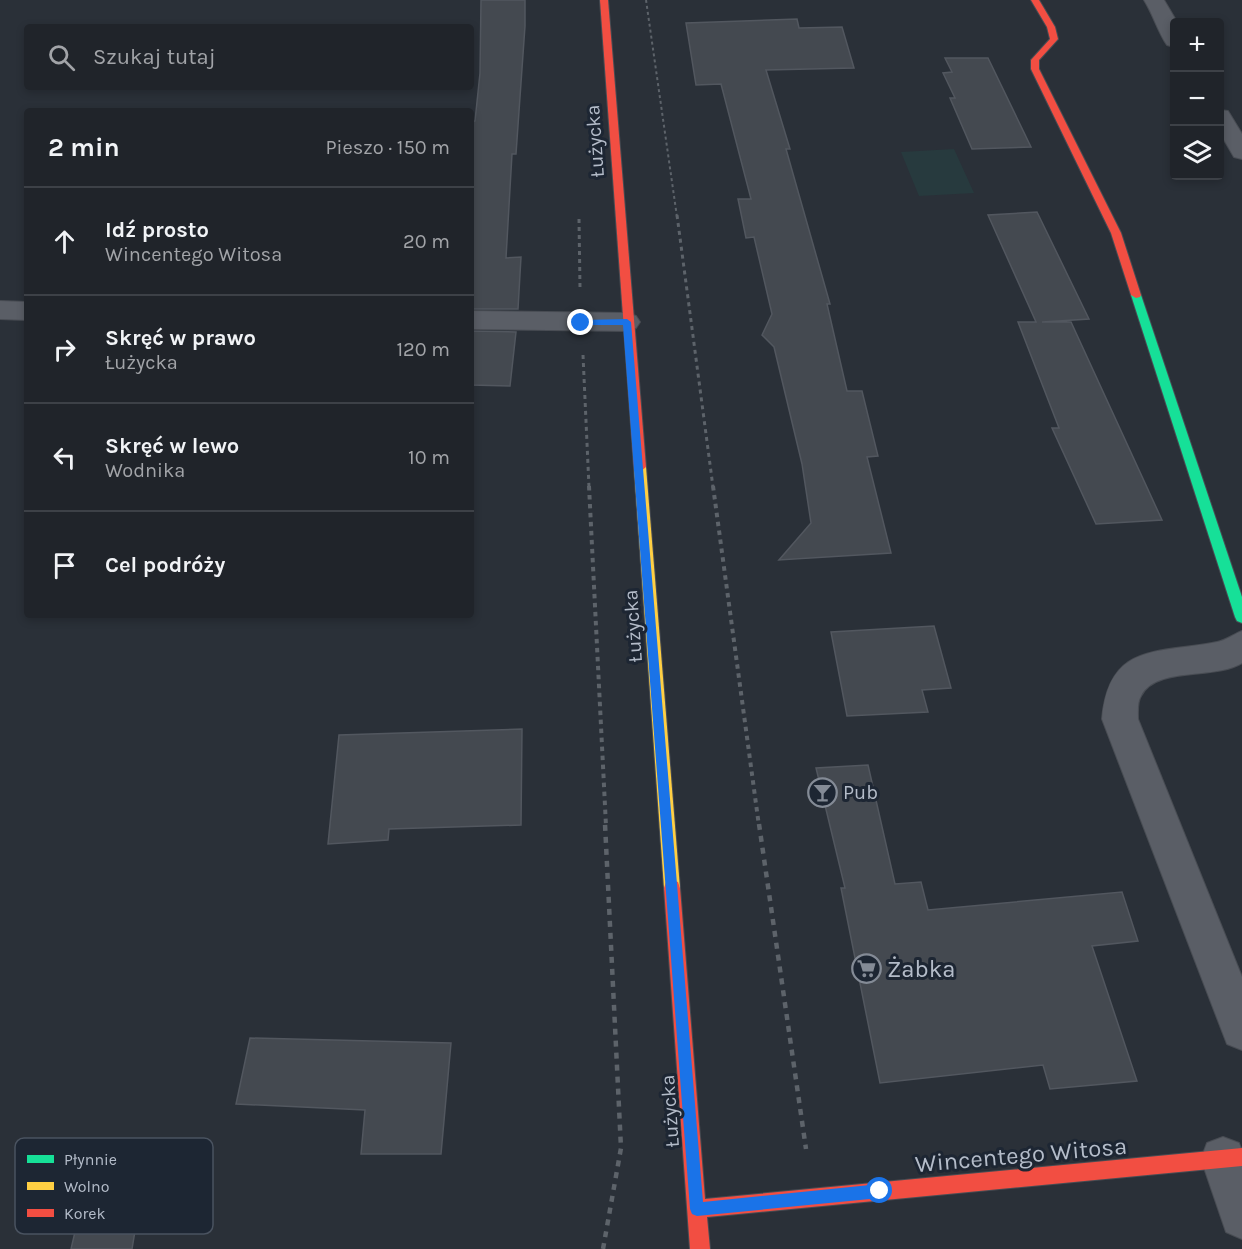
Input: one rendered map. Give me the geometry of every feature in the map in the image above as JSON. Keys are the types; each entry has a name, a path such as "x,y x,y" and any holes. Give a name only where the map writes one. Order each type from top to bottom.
{"street":[{"name":"Łużycka","path":"604,0 700,1249"},
{"path":"1035,0 1051,27 1054,39 1035,60 1035,69 1116,233 1242,617"},
{"path":"1154,0 1170,31"},
{"path":"1224,123 1242,152"},
{"path":"0,310 24,311"},
{"path":"474,320 627,322"},
{"path":"1242,646 1225,656 1165,663 1135,675 1122,694 1120,718 1242,1029"},
{"path":"1233,1158 1242,1216"},
{"name":"Wincentego Witosa","path":"697,1209 1233,1158"}],"path":[{"path":"646,0 690,305 730,621 813,1197"},
{"path":"583,352 621,1148 603,1249"}],"green space":[{"path":"954,149 974,193 919,196 901,152"}],"building":[{"path":"481,0 525,0 516,154 512,154 506,258 521,257 518,309 474,309 474,121 480,73"},
{"path":"797,19 799,28 842,27 854,68 766,70 790,149 786,149 830,304 827,304 847,391 862,391 878,456 867,457 891,553 779,560 811,523 802,464 774,347 762,335 772,314 754,237 746,238 738,199 751,199 721,84 696,85 686,23"},
{"path":"945,58 988,58 1031,147 972,149 950,98 955,98 943,73 952,72"},
{"path":"1037,212 1089,319 1042,322 1071,322 1162,520 1096,524 1052,428 1059,428 1018,322 1036,322 988,215"},
{"path":"474,331 516,332 510,386 474,385"},
{"path":"934,626 951,688 922,690 928,712 847,716 831,632"},
{"path":"522,729 521,825 389,829 388,840 328,844 339,735"},
{"path":"868,765 895,884 921,882 928,910 1122,892 1138,941 1092,946 1137,1081 1050,1089 1043,1065 880,1083 841,888 845,888 816,768"},
{"path":"250,1038 451,1043 441,1154 361,1154 365,1110 236,1104"},
{"path":"75,1234 134,1234 132,1249 71,1249"}],"traffic: fast":[{"path":"1136,295 1242,617"}],"traffic: slow":[{"path":"640,467 672,888"}],"traffic: jam":[{"path":"604,0 640,467"},
{"path":"1035,0 1051,27 1054,39 1035,60 1035,69 1116,233 1136,295"},
{"path":"672,888 700,1249"},
{"path":"697,1209 1242,1157"}],"place":[{"name":"Pub","path":"822,792"},
{"name":"Żabka","path":"866,969"}],"route":[{"path":"581,323 627,322 697,1209 880,1191"}]}
